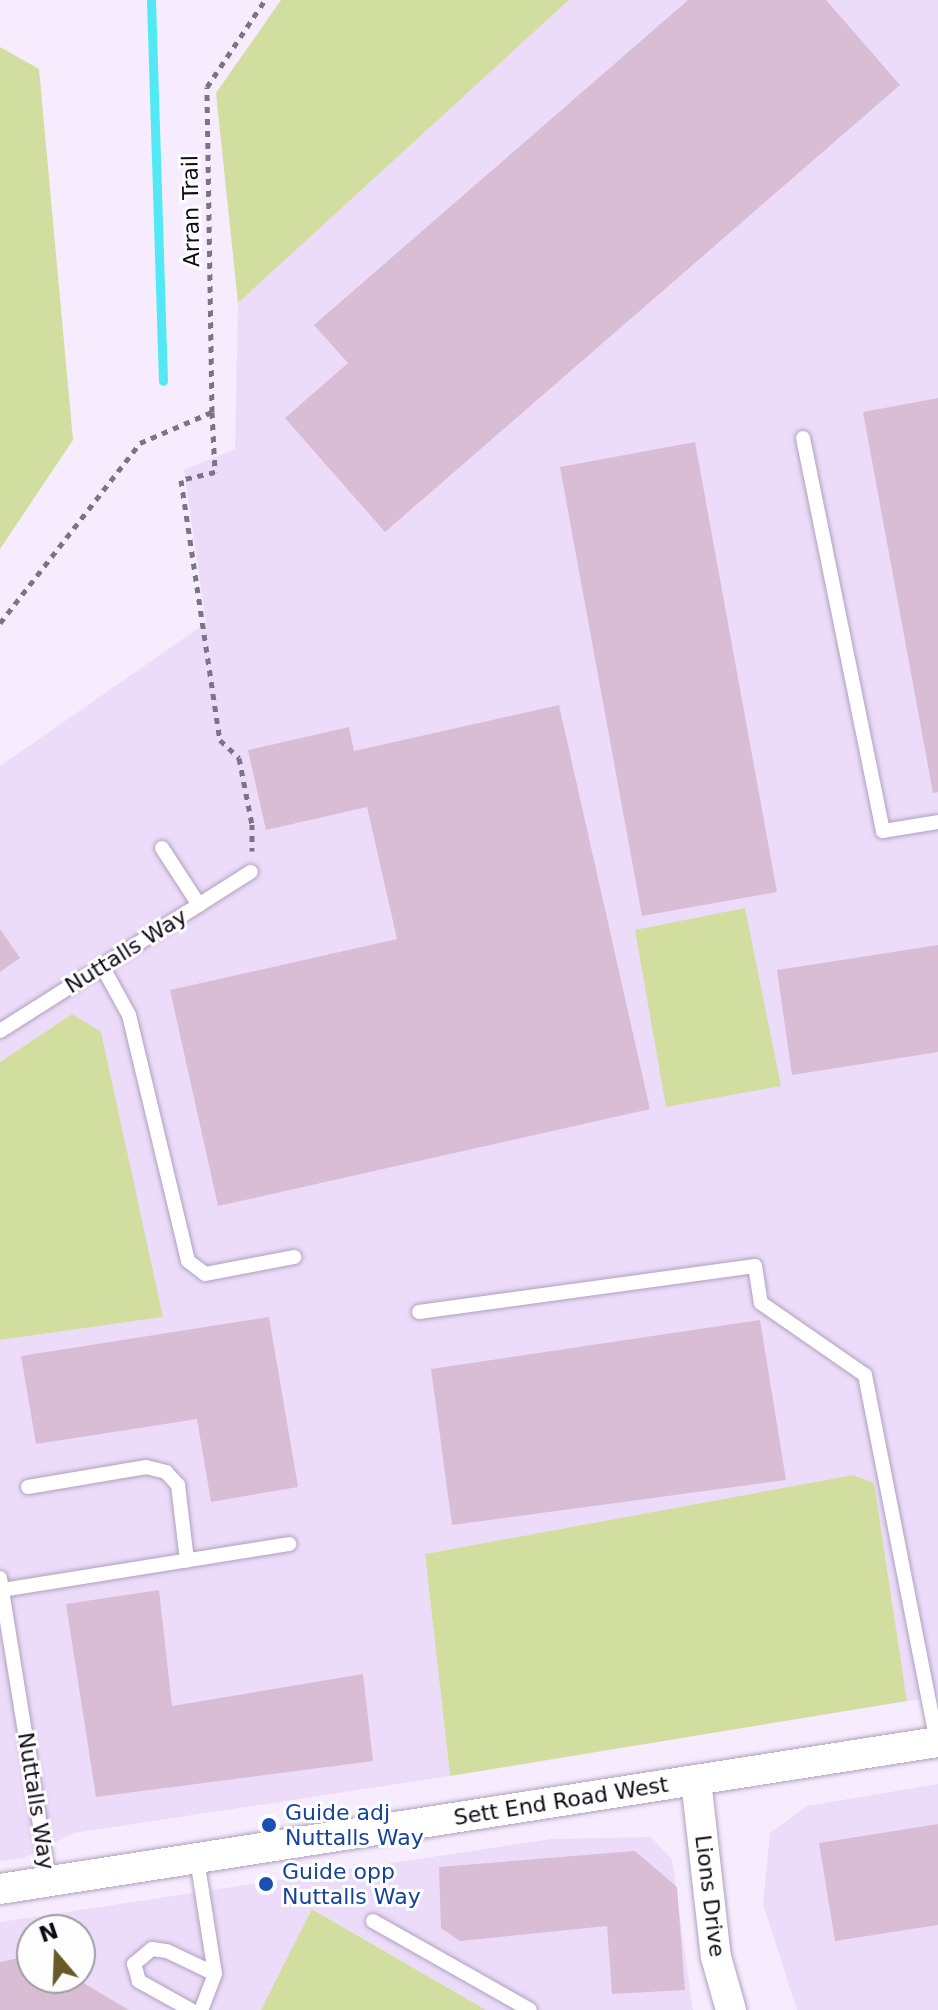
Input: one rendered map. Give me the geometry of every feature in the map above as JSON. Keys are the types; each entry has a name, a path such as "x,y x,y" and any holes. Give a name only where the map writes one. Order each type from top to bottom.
{"street":[{"name":"Sett End Road West","path":"0,1889 937,1742"},
{"name":"Lions Drive","path":"696,1780 716,1957 731,2010"}],"lane":[{"path":"803,438 883,831 938,822"},
{"path":"162,848 199,905"},
{"name":"Nuttalls Way","path":"0,1031 251,872"},
{"path":"102,966 129,1015 188,1261 205,1274 294,1257"},
{"path":"419,1312 755,1266 761,1303 865,1375 937,1742"},
{"path":"28,1487 146,1467 166,1472 178,1485 187,1560"},
{"path":"1,1584 289,1544"},
{"name":"Nuttalls Way","path":"1,1584 49,1882"},
{"path":"197,1859 215,1974 201,2010"},
{"path":"373,1921 530,2010"},
{"path":"191,2010 139,1981 134,1964 152,1949 167,1951 215,1974"}],"path":[{"name":"Arran Trail","path":"251,872 252,824 239,758 220,740 181,480 215,472 207,87 265,0"},
{"path":"0,623 140,443 212,412"}],"shaded area":[{"path":"569,0 938,0 938,1696 907,1701 874,1483 853,1475 425,1554 450,1776 74,1833 24,1858 0,1861 0,1340 162,1317 72,1014 0,1062 0,766 206,623 184,470 235,449 238,303"},
{"path":"938,1784 938,2010 797,2010 763,1904 770,1833 807,1806"},
{"path":"651,1837 672,1860 693,2010 486,2010 313,1909 261,2010 0,2010 0,1922 16,1920 16,1994 96,1994 96,1914 53,1914 551,1839"}],"green space":[{"path":"281,0 569,0 238,303 216,93"},
{"path":"0,47 39,69 73,440 0,549"},
{"path":"745,908 781,1086 666,1107 635,930"},
{"path":"72,1014 101,1032 163,1317 0,1340 0,1062"},
{"path":"853,1475 874,1483 907,1701 450,1776 425,1554"},
{"path":"312,1909 486,2010 261,2010"}],"building":[{"path":"688,0 826,0 900,85 385,532 285,418 348,363 314,325"},
{"path":"938,398 938,792 933,793 863,412"},
{"path":"695,442 777,892 642,916 560,467"},
{"path":"559,705 650,1109 218,1206 170,990 397,939 367,807 266,830 248,750 349,727 354,751"},
{"path":"0,929 20,958 0,972"},
{"path":"938,945 938,1052 792,1075 777,970"},
{"path":"269,1317 298,1487 211,1502 197,1419 36,1444 21,1356"},
{"path":"760,1320 786,1480 452,1525 431,1369"},
{"path":"159,1590 172,1706 363,1674 373,1761 96,1797 66,1604"},
{"path":"938,1824 938,1925 835,1941 819,1843"},
{"path":"635,1851 677,1887 685,1990 612,1994 607,1926 460,1941 441,1928 439,1867"},
{"path":"16,1958 16,1994 96,1994 96,1990 129,2010 0,2010 0,1962"}],"waterway":[{"path":"151,0 163,381"}],"place":[{"name":"Guide adj Nuttalls Way","path":"269,1825"},
{"name":"Guide opp Nuttalls Way","path":"266,1884"}]}
